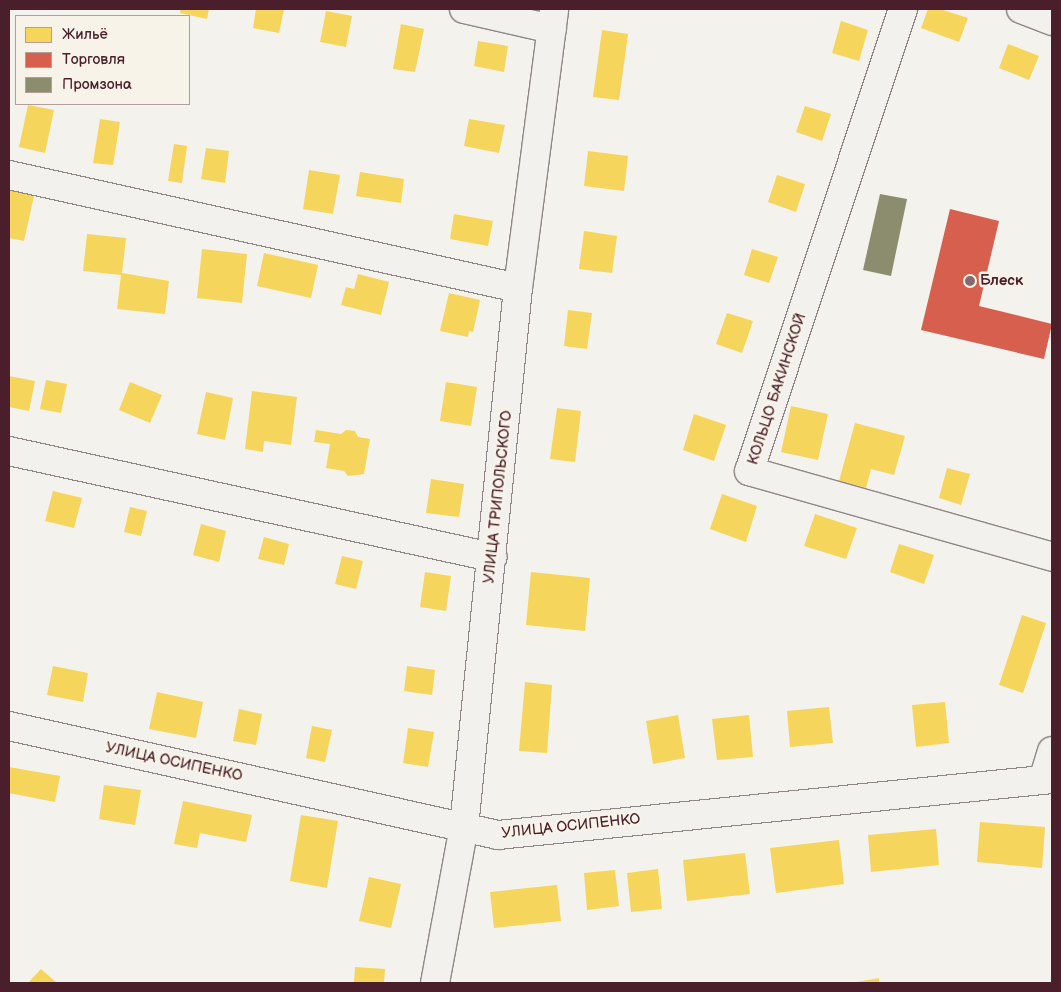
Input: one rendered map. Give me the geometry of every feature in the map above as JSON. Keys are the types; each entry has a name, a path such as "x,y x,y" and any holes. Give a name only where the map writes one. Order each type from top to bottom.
{"street":[{"path":"464,9 553,19"},
{"name":"КОЛЬЦО БАКИНСКОЙ","path":"903,9 749,471 1052,557"},
{"path":"1022,9 1052,21"},
{"name":"УЛИЦА ТРИПОЛЬСКОГО","path":"435,983 464,828 493,557 518,288 553,19"},
{"path":"9,175 518,288"},
{"path":"9,451 493,557"},
{"name":"УЛИЦА ОСИПЕНКО","path":"9,726 440,819 464,828 498,835 1048,778"},
{"path":"1048,778 1052,751"}],"building: Жильё":[{"path":"181,9 209,9 207,19 180,13"},
{"path":"256,9 284,9 279,33 253,28"},
{"path":"928,9 940,9 968,18 959,42 921,28"},
{"path":"326,11 352,16 346,47 320,42"},
{"path":"841,21 868,30 859,61 832,53"},
{"path":"401,24 424,29 415,72 393,69"},
{"path":"602,30 628,34 619,100 593,97"},
{"path":"478,41 508,46 504,72 474,66"},
{"path":"1008,44 1039,56 1029,80 999,68"},
{"path":"28,105 54,110 45,153 19,147"},
{"path":"805,106 831,114 822,141 796,132"},
{"path":"100,119 120,122 113,165 93,163"},
{"path":"469,119 505,125 499,153 464,146"},
{"path":"174,144 187,146 182,183 168,181"},
{"path":"206,148 229,151 225,183 201,179"},
{"path":"588,151 628,156 624,191 584,186"},
{"path":"309,170 340,175 333,214 303,209"},
{"path":"360,172 404,179 401,203 356,196"},
{"path":"777,175 805,184 796,212 768,202"},
{"path":"9,190 34,196 24,241 9,238"},
{"path":"454,214 493,221 488,246 450,239"},
{"path":"584,231 617,236 612,273 579,269"},
{"path":"87,234 126,238 122,273 169,281 165,314 117,309 121,275 83,271"},
{"path":"202,249 247,254 242,303 197,298"},
{"path":"752,249 778,257 769,283 744,275"},
{"path":"264,253 318,265 311,298 257,286"},
{"path":"358,274 389,282 381,315 341,305 346,287 354,289"},
{"path":"449,293 480,300 473,332 469,331 468,337 440,331"},
{"path":"568,310 592,313 587,349 564,346"},
{"path":"727,313 753,321 742,353 716,344"},
{"path":"9,376 35,381 29,411 9,407"},
{"path":"46,380 67,384 61,413 40,409"},
{"path":"130,382 162,395 150,423 119,410"},
{"path":"446,382 477,387 471,426 440,421"},
{"path":"252,391 297,397 291,445 264,441 263,452 245,449"},
{"path":"206,392 233,398 225,440 197,434"},
{"path":"791,406 828,414 818,460 781,452"},
{"path":"557,408 581,411 575,462 550,459"},
{"path":"694,414 726,425 714,461 683,450"},
{"path":"855,423 905,436 894,475 871,469 866,488 839,481"},
{"path":"316,430 341,434 346,430 355,431 358,437 370,439 364,474 348,476 344,471 326,468 330,444 314,442"},
{"path":"947,468 970,474 961,505 939,498"},
{"path":"431,479 464,484 459,517 426,513"},
{"path":"53,491 82,498 74,528 45,521"},
{"path":"722,494 757,506 746,542 710,529"},
{"path":"130,507 147,511 141,536 124,532"},
{"path":"815,514 857,528 846,559 804,546"},
{"path":"201,524 226,531 219,562 193,555"},
{"path":"264,537 289,544 284,565 258,559"},
{"path":"899,544 934,555 924,584 890,572"},
{"path":"342,556 363,561 356,589 335,584"},
{"path":"425,572 451,576 446,611 420,607"},
{"path":"531,572 590,578 585,631 526,625"},
{"path":"1022,615 1046,623 1023,693 999,685"},
{"path":"53,666 88,673 83,702 47,695"},
{"path":"407,666 435,670 432,695 404,691"},
{"path":"525,682 552,685 547,753 519,751"},
{"path":"157,692 203,702 196,738 149,729"},
{"path":"945,702 949,743 916,747 912,705"},
{"path":"829,707 833,743 790,747 787,711"},
{"path":"239,709 262,714 256,745 233,741"},
{"path":"678,715 685,758 653,764 646,721"},
{"path":"749,715 753,757 717,760 712,719"},
{"path":"312,726 332,730 325,762 306,758"},
{"path":"408,728 434,732 428,767 403,763"},
{"path":"9,767 60,776 55,802 9,793"},
{"path":"104,785 141,790 135,825 99,819"},
{"path":"183,801 252,815 246,842 200,833 197,848 174,844"},
{"path":"301,815 338,821 327,888 290,881"},
{"path":"980,822 1045,827 1042,868 977,862"},
{"path":"936,829 939,865 871,872 868,835"},
{"path":"839,840 844,884 776,893 770,848"},
{"path":"745,853 750,894 687,901 683,860"},
{"path":"658,869 662,909 631,912 627,873"},
{"path":"615,870 619,906 587,910 584,873"},
{"path":"369,877 401,884 391,928 359,921"},
{"path":"557,885 561,921 494,928 490,892"},
{"path":"355,967 385,969 384,983 354,983"},
{"path":"41,969 57,983 28,983"},
{"path":"879,978 879,983 856,983 856,982"}],"building: Торговля":[{"path":"950,209 999,221 979,306 1052,324 1044,359 921,330"}],"building: Промзона":[{"path":"880,194 907,199 891,276 863,270"}],"place":[{"name":"Блеск","path":"970,281"}]}
